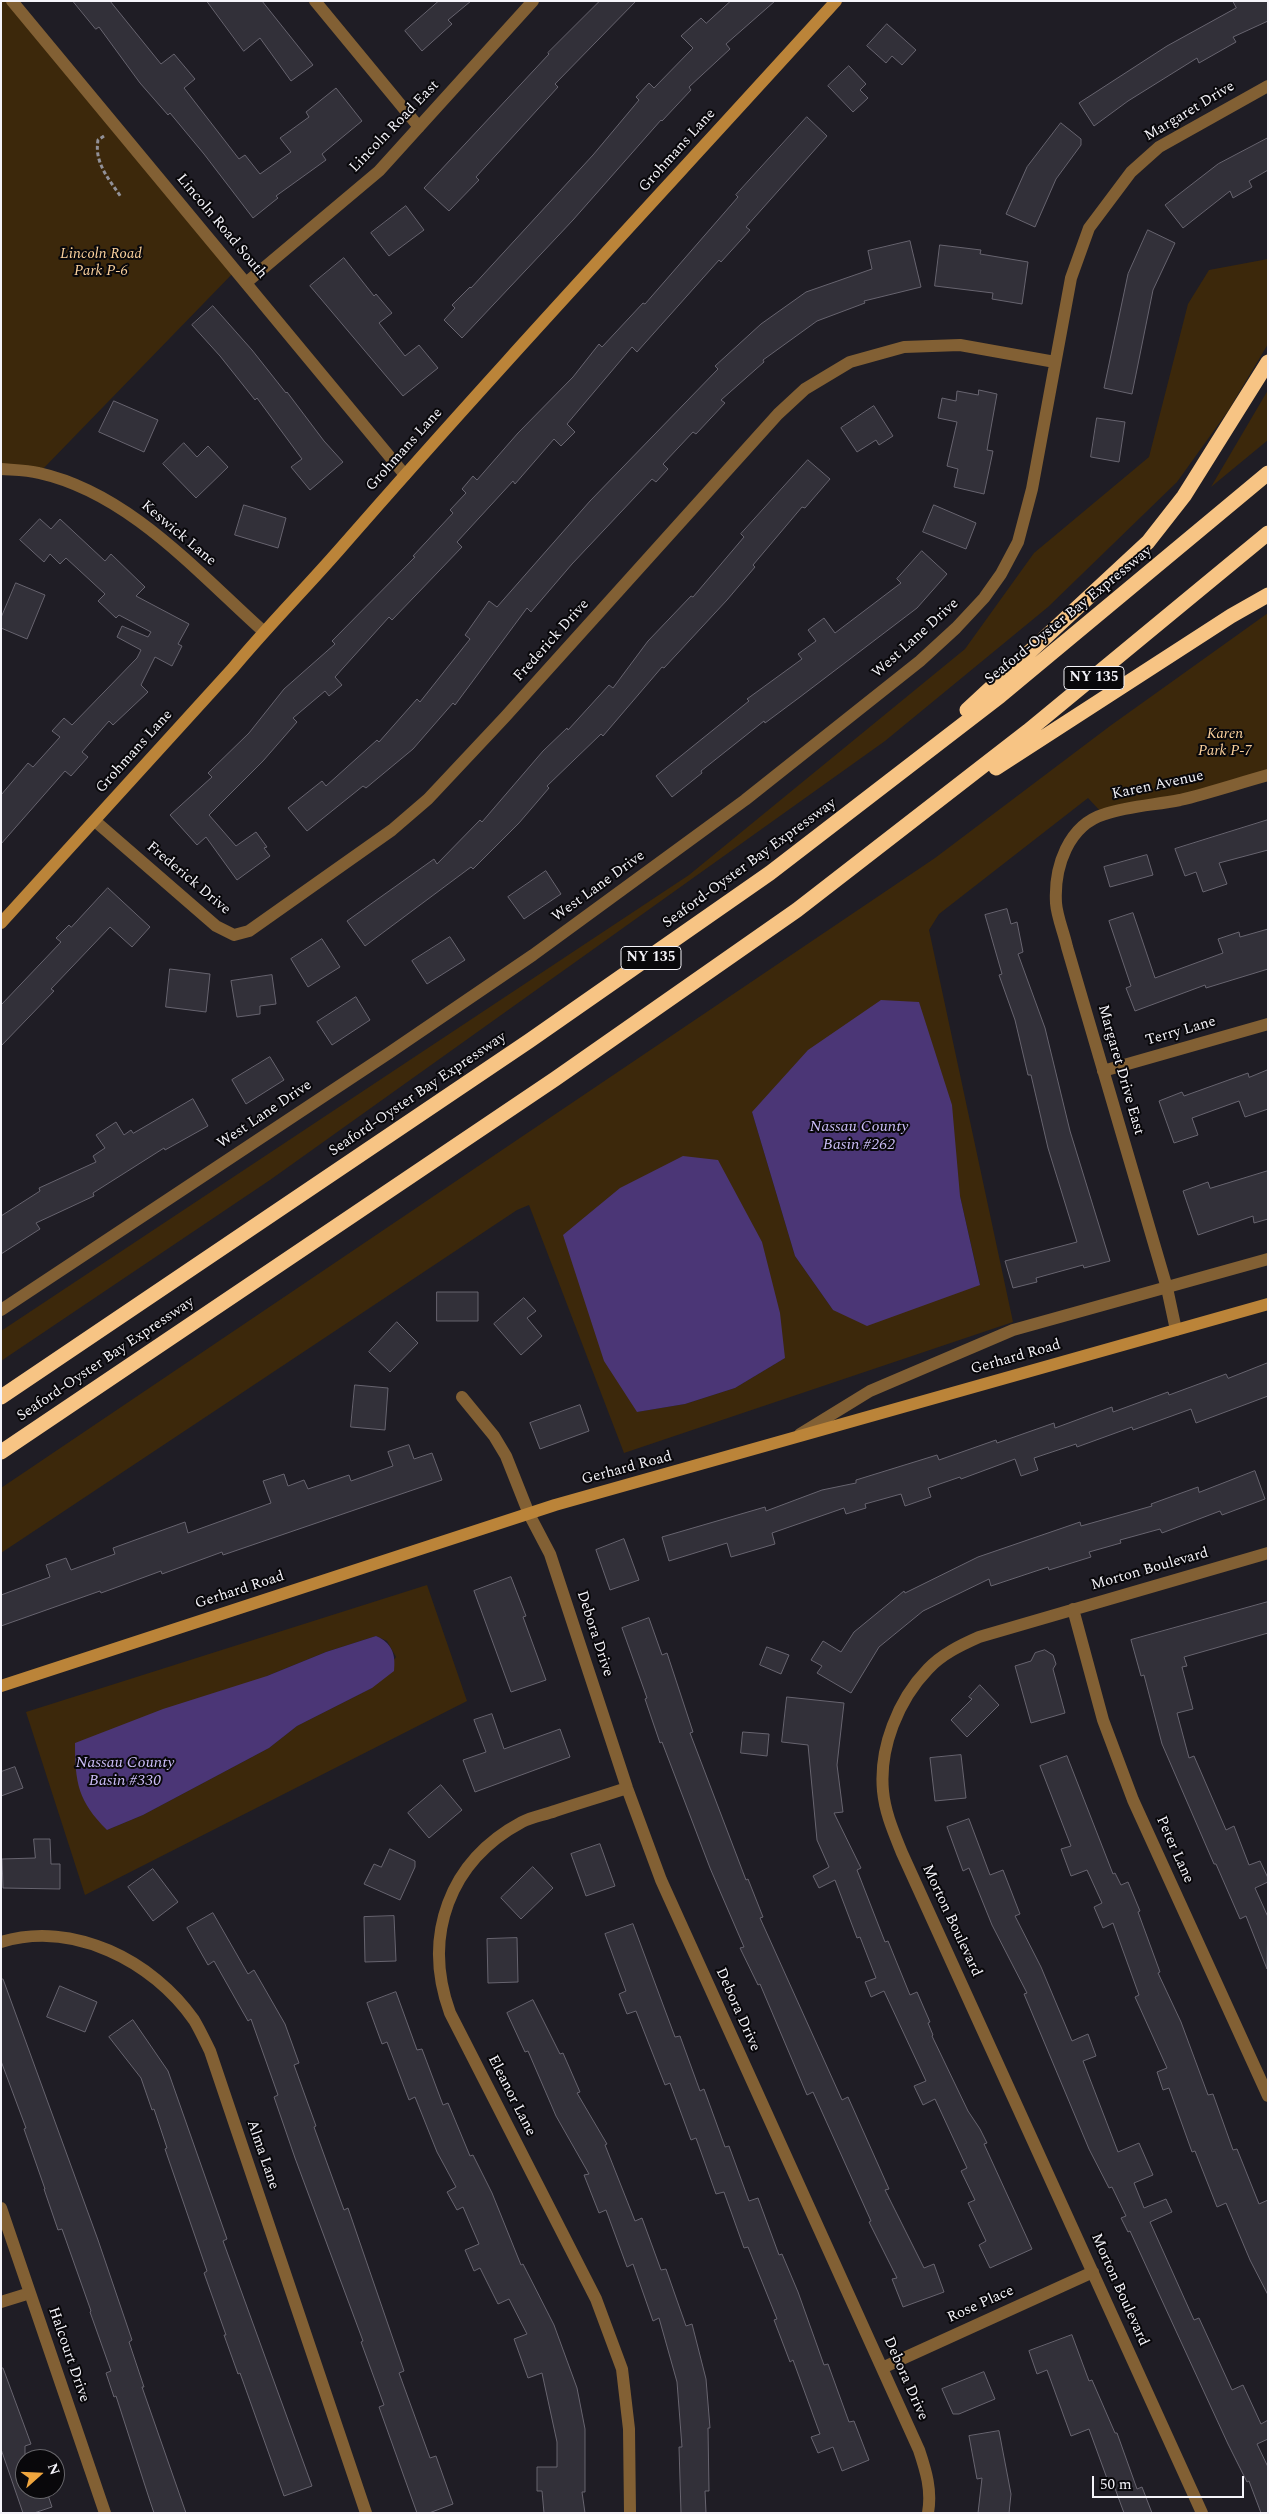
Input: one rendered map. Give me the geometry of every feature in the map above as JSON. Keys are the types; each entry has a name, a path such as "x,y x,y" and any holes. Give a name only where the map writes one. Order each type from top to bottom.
{"highway":[{"path":"889,783 1148,542 1184,496 1268,362"},
{"name":"Seaford-Oyster Bay Expressway","path":"1,1397 643,963 770,873 889,783 1115,602 1268,474"},
{"name":"Seaford-Oyster Bay Expressway","path":"1,1452 678,995 797,910 917,819 1144,638 1268,533"},
{"path":"917,819 1222,621 1268,595"}],"street":[{"name":"Lincoln Road South","path":"12,1 247,282 404,475"},
{"path":"314,1 419,127"},
{"name":"Lincoln Road East","path":"247,282 379,171 533,1"},
{"name":"Grohmans Lane","path":"1,923 233,668 263,631 324,568 404,475 836,1"},
{"name":"Margaret Drive","path":"1055,362 1071,278 1089,228 1109,198 1131,172 1159,147 1268,86"},
{"name":"Frederick Drive","path":"95,821 216,926 234,935 249,931 392,830 428,799 505,718 778,414 805,389 850,362 904,347 960,345 1055,362"},
{"name":"West Lane Drive","path":"1,1310 533,955 745,800 920,661 956,628 984,598 1001,574 1018,542 1032,489 1055,362"},
{"name":"Keswick Lane","path":"1,469 39,472 106,498 147,526 263,631"},
{"name":"Karen Avenue","path":"1085,824 1103,814 1181,799 1268,775"},
{"name":"Margaret Drive East","path":"1085,824 1076,831 1064,851 1058,878 1056,904 1167,1288 1176,1330"},
{"name":"Terry Lane","path":"1104,1071 1268,1024"},
{"path":"794,1437 870,1391 1013,1330 1268,1259"},
{"name":"Gerhard Road","path":"1,1686 529,1514 794,1437 1268,1304"},
{"name":"Debora Drive","path":"462,1397 494,1436 506,1456 529,1514 550,1554 627,1788 661,1880 919,2450 927,2474 930,2500 928,2513"},
{"name":"Morton Boulevard","path":"1202,2513 902,1853 889,1819 883,1791 884,1763 891,1727 904,1701 928,1669 952,1649 979,1637 1268,1553"},
{"name":"Peter Lane","path":"1073,1609 1103,1720 1133,1800 1268,2096"},
{"name":"Eleanor Lane","path":"627,1788 523,1821 491,1841 468,1865 456,1885 440,1927 438,1950 441,1988 450,2013 596,2299 622,2369 629,2429 630,2513"},
{"name":"Alma Lane","path":"1,1942 14,1938 53,1936 82,1940 109,1950 147,1971 167,1989 194,2020 210,2051 366,2513"},
{"name":"Halcourt Drive","path":"1,2208 105,2513"},
{"name":"Rose Place","path":"882,2368 1093,2272"},
{"path":"1,2302 30,2293"}],"path":[{"path":"116,126 98,140 97,148 100,164 107,179 121,197"}],"green space":[{"name":"Lincoln Road Park P-6","path":"1,1 12,1 236,270 39,473 1,469"},
{"path":"1268,259 1268,344 1228,411 1177,482 1048,607 885,741 270,1180 1,1361 1,1331 689,875 965,649 1034,553 1149,457 1188,304 1209,270"},
{"path":"1268,390 1268,440 1211,487"},
{"name":"Karen Park P-7","path":"1268,613 1268,775 1103,814 1088,798 939,914 929,930 1013,1322 624,1453 529,1205 517,1210 1,1553 1,1488 935,858 1110,726","holes":["752,1112 960,1196 980,1284 833,1310 795,1256","785,1358 735,1388 685,1404 637,1412"]},
{"path":"427,1585 467,1701 85,1895 26,1712","holes":["376,1636 387,1641 396,1657 372,1688 297,1726 269,1748 143,1815 107,1830 267,1676 326,1652"]}],"water":[{"name":"Nassau County Basin #262","path":"881,1000 919,1002 952,1105 960,1196 980,1285 867,1326 833,1310 795,1256 752,1112 808,1050"},
{"path":"683,1156 718,1160 762,1242 780,1313 785,1358 735,1388 685,1404 637,1412 604,1361 563,1235 620,1188"},
{"name":"Nassau County Basin #330","path":"376,1636 386,1642 392,1650 394,1671 372,1688 297,1726 269,1748 143,1815 107,1830 97,1820 84,1800 77,1780 75,1743 163,1709 267,1676 326,1652"}],"building":[{"path":"73,1 110,1 161,64 174,54 195,79 184,88 239,159 245,155 260,174 291,152 280,138 309,117 306,112 336,88 362,121 322,154 326,160 276,196 278,198 253,218 170,113 168,115 140,83 99,27 96,29"},
{"path":"207,1 262,1 313,65 291,81 260,38 244,51"},
{"path":"439,1 471,1 448,20 452,24 422,51 405,31"},
{"path":"600,1 636,1 555,84 558,87 476,177 479,180 449,211 424,188 548,53"},
{"path":"731,1 775,1 726,44 730,49 689,87 691,90 661,120 573,220 462,338 444,320 455,308 452,305 471,288 593,155 639,100 636,97 649,83 654,88 693,48 681,36 701,18 706,23"},
{"path":"1233,1 1268,1 1268,21 1233,37 1236,42 1199,63 1197,58 1128,101 1094,126 1079,103 1167,46 1236,8"},
{"path":"887,24 916,50 902,65 892,56 886,63 867,46"},
{"path":"849,66 866,84 860,90 868,98 853,112 828,86"},
{"path":"807,117 827,136 746,227 750,230 721,262 719,260 637,352 632,347 567,424 575,432 561,446 554,439 515,484 513,481 457,542 462,547 392,620 389,617 335,677 342,685 329,696 325,691 293,718 297,722 263,761 209,815 236,846 256,832 267,847 264,848 270,856 237,880 206,837 197,845 170,815 212,777 208,773 249,733 284,689 335,644 332,641 415,557 413,556 453,513 450,510 466,493 462,489 473,476 477,480 518,433 573,377 599,344 602,347 643,303 645,304 738,197 736,195"},
{"path":"1061,123 1081,139 1081,145 1056,179 1035,227 1006,214 1027,167"},
{"path":"1268,138 1268,170 1249,181 1252,187 1233,198 1230,191 1183,228 1165,205 1218,164"},
{"path":"406,206 424,230 389,256 371,233"},
{"path":"1148,230 1175,243 1153,290 1132,394 1104,388 1128,274"},
{"path":"910,241 921,287 864,301 865,303 817,321 763,360 764,362 721,400 725,403 696,434 693,432 663,464 668,469 656,482 652,479 572,564 531,612 527,608 455,705 453,703 413,749 366,788 363,786 307,831 288,808 322,781 326,786 377,740 379,742 417,699 420,702 470,639 465,635 489,601 497,607 590,501 718,369 715,366 761,324 806,292 872,269 868,251"},
{"path":"940,245 981,250 980,254 1028,262 1022,304 992,299 993,293 935,286"},
{"path":"344,258 374,296 376,294 392,313 379,323 405,356 419,345 438,368 403,396 310,286"},
{"path":"213,306 287,392 324,441 343,462 310,490 291,467 302,459 257,398 255,400 220,356 192,325"},
{"path":"979,390 997,394 987,450 993,451 984,494 954,487 958,469 947,466 957,422 938,418 942,398 956,401 957,391 978,395"},
{"path":"114,401 158,420 144,452 99,432"},
{"path":"874,406 893,436 879,445 876,440 857,452 841,428"},
{"path":"1097,418 1125,422 1119,462 1091,457"},
{"path":"184,443 197,457 208,446 228,467 196,498 163,464"},
{"path":"808,460 830,479 805,508 802,507 753,565 755,567 727,600 664,668 662,667 603,736 601,734 547,786 549,788 519,823 473,869 471,867 365,946 347,921 434,859 437,864 480,820 482,822 543,751 567,728 568,730 609,685 613,688 648,641 691,596 693,597 744,537 741,534"},
{"path":"244,505 286,518 278,548 235,535"},
{"path":"934,505 976,523 966,549 923,532"},
{"path":"40,519 51,529 60,519 105,561 111,554 145,587 136,596 189,624 178,644 182,646 172,666 155,657 141,685 148,692 113,725 109,721 82,752 88,757 71,776 65,771 1,844 1,795 28,763 33,767 60,737 52,731 64,718 72,725 137,658 141,650 117,637 122,626 148,637 151,632 119,615 116,618 98,601 105,594 66,558 60,564 50,554 44,562 20,540"},
{"path":"922,551 947,574 917,608 765,723 764,721 701,771 702,773 672,797 656,776 749,701 747,699 802,659 798,654 816,641 808,630 824,618 835,633 901,583 897,579"},
{"path":"16,583 45,595 27,639 1,628 1,618"},
{"path":"1268,820 1268,850 1219,863 1227,884 1203,892 1196,872 1185,876 1175,849"},
{"path":"1147,855 1153,875 1110,887 1104,867"},
{"path":"546,871 561,894 524,919 508,897"},
{"path":"108,888 150,927 132,947 110,927 51,989 54,991 1,1046 1,1005 61,942 56,938 69,925 71,927"},
{"path":"1007,909 1011,924 1017,922 1023,952 1018,954 1045,1028 1070,1131 1110,1261 1084,1268 1083,1265 1036,1278 1037,1282 1013,1288 1005,1261 1077,1242 1048,1148 1031,1075 1028,1075 1015,1020 999,975 1002,974 985,915"},
{"path":"1133,913 1155,978 1223,953 1218,939 1239,932 1240,937 1268,929 1268,969 1206,988 1205,985 1135,1011 1126,988 1131,986 1109,921"},
{"path":"450,937 465,960 427,984 412,961"},
{"path":"322,939 340,967 308,987 291,959"},
{"path":"170,969 210,974 206,1012 166,1007"},
{"path":"272,975 276,1004 260,1006 260,1014 237,1017 231,981"},
{"path":"356,997 370,1020 332,1045 317,1022"},
{"path":"270,1057 284,1080 246,1104 232,1080"},
{"path":"1268,1070 1268,1109 1245,1117 1239,1101 1192,1118 1198,1135 1174,1143 1159,1101 1182,1092 1184,1096 1248,1073 1249,1077"},
{"path":"193,1099 208,1126 165,1150 164,1148 93,1193 94,1196 36,1223 40,1229 1,1254 1,1216 40,1191 39,1188 96,1162 93,1156 105,1148 96,1135 116,1122 124,1135 131,1130 133,1133"},
{"path":"1268,1171 1268,1219 1254,1223 1253,1216 1198,1235 1183,1191 1208,1182 1210,1188"},
{"path":"437,1292 478,1292 478,1321 437,1321"},
{"path":"524,1298 536,1311 527,1318 542,1336 521,1355 494,1324"},
{"path":"397,1322 418,1343 390,1372 369,1352"},
{"path":"1268,1363 1268,1396 1196,1423 1191,1409 1133,1430 1132,1427 1077,1447 1076,1444 1034,1458 1038,1470 1021,1476 1015,1459 961,1479 960,1477 928,1488 931,1497 905,1506 901,1494 865,1504 866,1508 846,1514 844,1508 772,1533 775,1544 731,1557 727,1543 669,1561 662,1537 765,1507 766,1511 822,1490 856,1483 856,1480 937,1455 939,1460 996,1440 997,1443 1054,1423 1055,1428 1112,1407 1113,1412 1168,1392 1169,1395 1226,1374 1228,1378"},
{"path":"355,1385 388,1388 385,1430 351,1427"},
{"path":"580,1405 589,1431 540,1449 530,1423"},
{"path":"409,1445 414,1459 432,1453 442,1480 223,1555 222,1552 162,1574 161,1571 1,1626 1,1595 50,1577 46,1565 66,1558 71,1570 115,1554 113,1548 185,1522 188,1533 271,1503 263,1481 284,1474 288,1486 304,1480 308,1489 349,1475 351,1481 393,1466 388,1452"},
{"path":"1255,1471 1265,1499 1222,1515 1220,1511 1162,1533 1160,1529 1120,1540 1121,1543 1089,1552 1091,1557 1049,1570 1048,1567 991,1586 989,1579 923,1611 879,1647 851,1693 817,1673 822,1666 811,1660 823,1641 841,1652 854,1632 904,1591 905,1593 978,1557 1080,1522 1081,1526 1152,1506 1151,1504 1198,1487 1199,1492"},
{"path":"624,1539 639,1580 610,1590 596,1550"},
{"path":"511,1577 526,1616 523,1617 546,1680 511,1692 474,1591"},
{"path":"1268,1602 1268,1633 1184,1657 1187,1666 1182,1667 1193,1709 1177,1713 1189,1758 1194,1756 1226,1830 1234,1826 1249,1865 1260,1861 1268,1878 1268,1882 1255,1888 1268,1917 1267,1969 1246,1916 1240,1919 1216,1864 1214,1864 1162,1744 1144,1675 1141,1676 1131,1640"},
{"path":"649,1618 662,1655 667,1653 693,1732 690,1733 746,1880 748,1879 763,1917 760,1918 842,2100 848,2097 889,2189 885,2190 924,2268 934,2264 944,2292 903,2307 892,2279 897,2278 869,2222 871,2221 813,2092 807,2095 760,1984 758,1985 740,1948 744,1947 710,1868 662,1742 660,1743 645,1699 647,1698 622,1628"},
{"path":"767,1647 789,1655 781,1674 760,1665"},
{"path":"1045,1650 1053,1655 1056,1664 1053,1669 1065,1713 1031,1723 1015,1666 1031,1661 1035,1653"},
{"path":"980,1685 999,1705 967,1737 951,1720 972,1699 969,1697"},
{"path":"787,1697 844,1703 837,1765 843,1812 834,1813 861,1868 857,1870 885,1942 888,1941 910,1995 917,1992 930,2022 928,2023 932,2036 968,2111 987,2143 984,2144 1032,2249 990,2268 979,2245 986,2241 968,2203 975,2200 961,2171 967,2168 935,2099 923,2105 914,2086 926,2081 884,1991 871,1997 865,1982 876,1978 860,1937 857,1938 835,1880 819,1888 813,1876 829,1867 817,1840 808,1745 782,1742"},
{"path":"492,1714 504,1749 560,1729 570,1757 475,1792 463,1760 486,1752 474,1720"},
{"path":"743,1732 769,1734 767,1756 741,1753"},
{"path":"961,1755 966,1798 935,1801 930,1758"},
{"path":"1067,1756 1113,1874 1115,1873 1121,1885 1128,1882 1140,1911 1138,1912 1160,1972 1158,1973 1181,2022 1208,2095 1213,2094 1233,2150 1237,2149 1259,2204 1268,2200 1268,2295 1250,2260 1226,2203 1217,2207 1195,2151 1192,2152 1169,2088 1163,2090 1157,2072 1167,2068 1135,1997 1139,1995 1113,1923 1103,1928 1094,1907 1102,1903 1087,1870 1071,1876 1061,1849 1071,1846 1040,1766"},
{"path":"15,1767 23,1788 1,1796 1,1772"},
{"path":"441,1785 462,1810 429,1838 408,1813"},
{"path":"969,1819 990,1875 1003,1870 1020,1914 1015,1916 1041,1967 1072,2041 1088,2034 1096,2056 1083,2061 1118,2152 1139,2143 1153,2175 1134,2183 1144,2208 1166,2199 1172,2212 1150,2222 1194,2320 1199,2318 1232,2390 1243,2385 1261,2424 1268,2420 1268,2439 1257,2444 1268,2467 1268,2513 1261,2513 1249,2481 1247,2482 1228,2444 1130,2231 1128,2232 1121,2218 1126,2216 1112,2187 1109,2188 1089,2149 1024,1994 1027,1993 992,1925 969,1868 963,1871 947,1827"},
{"path":"34,1839 50,1839 51,1864 60,1864 60,1889 3,1888 2,1859 35,1858"},
{"path":"600,1844 615,1886 586,1896 571,1854"},
{"path":"390,1849 415,1861 415,1867 400,1900 364,1884 374,1864 381,1867"},
{"path":"533,1867 553,1888 521,1919 501,1898"},
{"path":"153,1869 178,1902 153,1921 128,1887"},
{"path":"213,1913 248,1974 254,1970 285,2024 299,2063 294,2065 316,2126 314,2127 344,2210 348,2208 404,2371 399,2373 430,2458 436,2456 453,2504 429,2513 417,2513 379,2407 384,2405 361,2342 363,2341 295,2158 274,2097 278,2095 251,2019 248,2021 214,1961 208,1965 187,1928"},
{"path":"394,1916 396,1961 365,1962 364,1917"},
{"path":"633,1924 675,2037 680,2036 700,2091 704,2089 725,2147 729,2146 749,2201 758,2198 779,2255 782,2254 798,2292 824,2365 828,2364 849,2422 854,2421 869,2460 842,2471 833,2447 818,2453 811,2437 820,2434 793,2360 790,2362 774,2320 777,2319 748,2247 744,2248 724,2192 716,2194 696,2138 691,2140 670,2083 665,2085 636,2011 627,2014 619,1994 626,1991 605,1934"},
{"path":"517,1938 518,1982 488,1983 487,1939"},
{"path":"1,1979 3,1979 98,2240 132,2340 129,2342 144,2387 142,2387 186,2513 154,2513 116,2396 114,2397 106,2373 111,2371 91,2311 62,2229 58,2230 24,2129 26,2128 1,2061"},
{"path":"60,1986 97,2002 85,2032 47,2017"},
{"path":"396,1992 417,2050 422,2049 443,2105 448,2103 470,2156 473,2155 492,2193 521,2265 523,2264 554,2325 577,2388 585,2429 585,2492 582,2492 585,2513 544,2513 542,2491 537,2491 537,2467 557,2467 557,2442 542,2373 528,2378 514,2339 527,2334 509,2299 498,2304 480,2268 474,2271 465,2250 479,2244 463,2207 457,2210 447,2192 456,2187 437,2152 415,2097 409,2100 387,2042 382,2044 367,2003"},
{"path":"533,2000 560,2054 563,2053 580,2092 577,2093 607,2144 605,2145 635,2221 642,2218 661,2270 666,2269 686,2326 692,2324 706,2379 710,2428 708,2428 709,2491 705,2491 706,2513 681,2513 679,2447 682,2447 677,2382 659,2318 653,2321 633,2264 627,2267 606,2210 599,2213 584,2175 589,2174 556,2116 528,2051 525,2052 507,2013"},
{"path":"133,2020 168,2071 227,2239 223,2241 312,2486 284,2496 240,2373 238,2374 224,2335 226,2335 204,2273 207,2271 165,2149 167,2148 154,2109 152,2110 141,2078 109,2037"},
{"path":"1072,2335 1089,2381 1092,2380 1115,2433 1117,2433 1137,2489 1142,2487 1152,2513 1124,2513 1113,2483 1109,2484 1089,2429 1071,2436 1047,2370 1037,2374 1029,2351"},
{"path":"1,2368 3,2368 31,2444 25,2446 25,2449 15,2449 15,2490 1,2449"},
{"path":"984,2372 995,2399 959,2414 953,2414 942,2389"},
{"path":"999,2431 1011,2494 1009,2513 978,2513 982,2478 977,2479 969,2436"},
{"path":"18,2499 49,2499 52,2507 34,2513 23,2513"}]}
